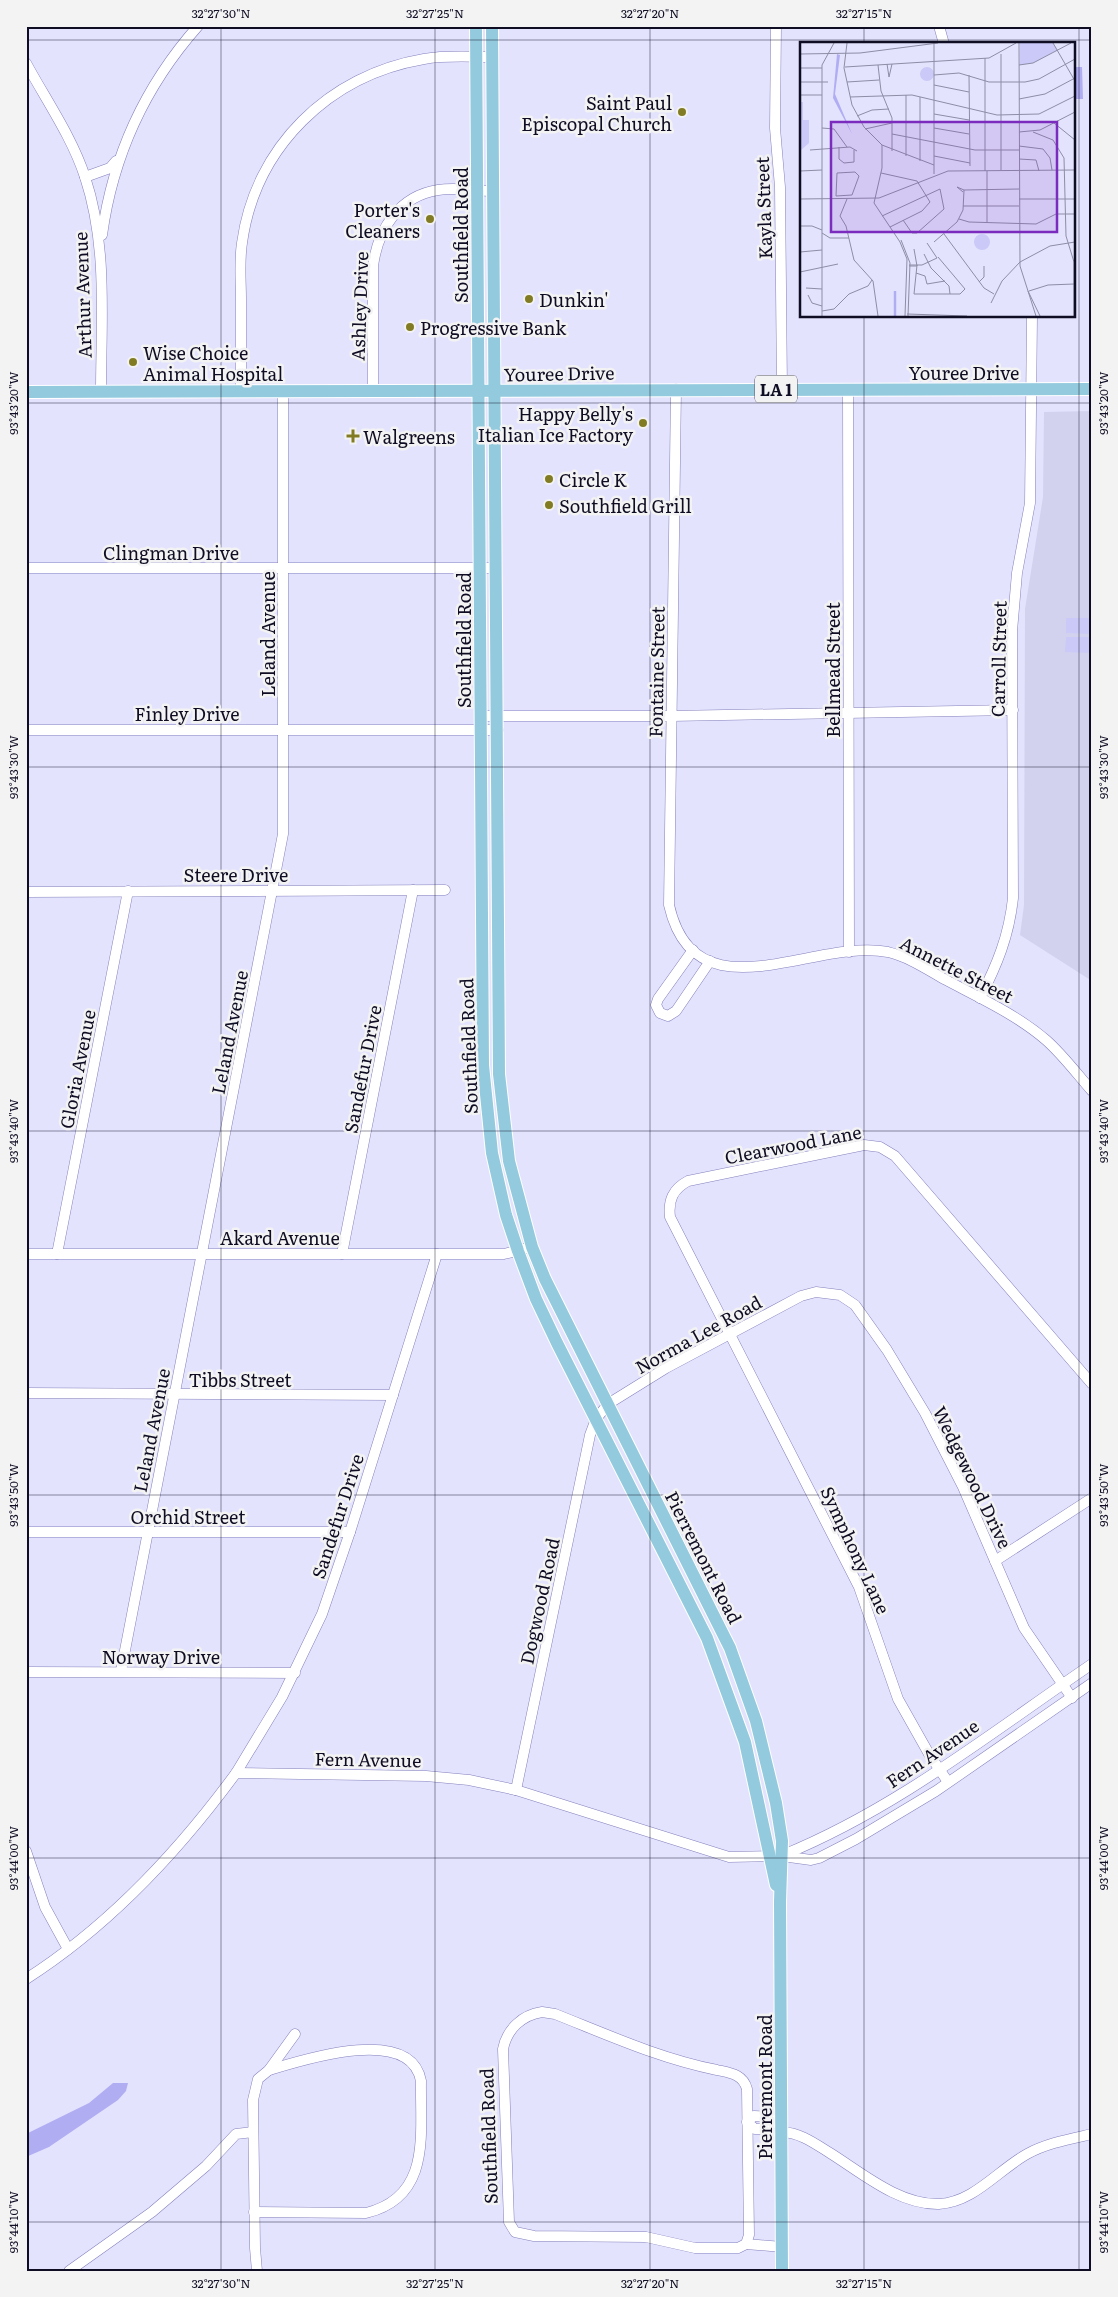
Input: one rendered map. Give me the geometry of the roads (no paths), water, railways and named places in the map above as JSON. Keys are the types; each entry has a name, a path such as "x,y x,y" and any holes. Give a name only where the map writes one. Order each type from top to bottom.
{"main road":[{"name":"Southfield Road","path":"476,26 484,1084 489,1133 498,1183 518,1251"},
{"name":"Southfield Road","path":"492,26 499,1074 504,1131 514,1180 532,1247"},
{"name":"Youree Drive","path":"26,392 676,389 1092,390"},
{"path":"482,892 498,892"},
{"path":"483,999 498,999"},
{"path":"489,1133 504,1131"},
{"name":"Pierremont Road","path":"532,1247 553,1296 716,1619 736,1664 756,1721 776,1803 782,1841 776,1856"},
{"name":"Pierremont Road","path":"518,1251 536,1299 702,1625 727,1688 745,1742 776,1856 780,1902 782,1988 779,2125 782,2271"},
{"path":"619,1464 633,1455"},
{"path":"702,1625 716,1619"}],"street":[{"path":"100,245 105,208 119,156 145,99 163,69 198,26"},
{"name":"Kayla Street","path":"776,26 774,128 780,187 782,389"},
{"path":"939,26 943,42"},
{"path":"241,391 242,242 247,215 256,189 279,146 294,127 333,94 368,75 396,65 423,59 492,57"},
{"name":"Arthur Avenue","path":"26,63 74,151 85,177 100,245 101,392"},
{"path":"85,177 110,168 119,156"},
{"name":"Ashley Drive","path":"373,391 372,266 380,235 389,220 400,208 424,194 439,190 493,191"},
{"path":"478,214 493,216"},
{"name":"Carroll Street","path":"980,998 1005,944 1013,898 1014,593 1030,503 1032,318"},
{"name":"Fontaine Street","path":"676,389 669,905 676,927 692,950"},
{"name":"Bellmead Street","path":"848,389 849,952"},
{"name":"Leland Avenue","path":"121,1672 283,834 283,391"},
{"name":"Clingman Drive","path":"26,568 496,568"},
{"path":"481,716 671,716 1013,710"},
{"name":"Finley Drive","path":"26,730 498,730"},
{"name":"Sandefur Drive","path":"342,1254 413,890"},
{"name":"Steere Drive","path":"26,892 445,890"},
{"name":"Gloria Avenue","path":"57,1254 128,891"},
{"path":"692,950 658,999 656,1006 660,1013 668,1016 676,1011 710,961"},
{"name":"Annette Street","path":"692,950 710,961 730,968 752,967 872,950 906,958 1025,1024 1046,1040 1092,1091"},
{"name":"Clearwood Lane","path":"730,1333 670,1217 671,1197 677,1189 688,1181 864,1145 875,1145 895,1156 1092,1384"},
{"name":"Akard Avenue","path":"26,1254 504,1254 532,1247"},
{"name":"Sandefur Drive","path":"236,1773 259,1737 295,1673 322,1614 350,1532 437,1254"},
{"name":"Norma Lee Road","path":"596,1419 608,1404 666,1368 801,1296 823,1292"},
{"name":"Wedgewood Drive","path":"823,1292 840,1295 855,1306 888,1350 949,1458 1024,1628 1061,1685 1072,1698"},
{"name":"Symphony Lane","path":"730,1333 859,1587 898,1699 939,1770 948,1782"},
{"name":"Tibbs Street","path":"26,1394 393,1395"},
{"name":"Dogwood Road","path":"516,1790 590,1435 596,1419"},
{"path":"995,1561 1092,1498"},
{"name":"Orchid Street","path":"26,1532 350,1532"},
{"name":"Fern Avenue","path":"776,1856 810,1845 868,1814 939,1770 1092,1664"},
{"name":"Norway Drive","path":"26,1672 295,1673"},
{"name":"Fern Avenue","path":"236,1773 444,1777 516,1790 730,1857 776,1856 818,1858 883,1824 948,1782 1092,1683"},
{"path":"26,1979 68,1949 136,1890 180,1842 236,1773"},
{"path":"26,1851 45,1907 68,1949"},
{"name":"Southfield Road","path":"746,2244 738,2248 695,2248 646,2237 534,2236 515,2232 509,2222 503,2049 511,2030 527,2016 542,2012 555,2014 678,2062 737,2075 744,2081 747,2089 747,2122"},
{"path":"258,2271 254,2212 253,2132 255,2087 258,2079 269,2070 295,2034"},
{"path":"254,2212 366,2212 376,2210 396,2200 406,2190 414,2177 420,2156 421,2081 418,2070 408,2058 388,2051 346,2052 299,2061 269,2070"},
{"path":"782,2247 746,2244 749,2236 747,2122 754,2116 770,2117 779,2125 804,2136 898,2194 940,2204 968,2196 1011,2164 1036,2149 1056,2142 1092,2134"},
{"path":"69,2271 152,2212 206,2166 236,2134 253,2132"}],"place":[{"name":"Saint Paul Episcopal Church","path":"682,112"},
{"name":"Porter's Cleaners","path":"430,219"},
{"name":"Dunkin'","path":"529,299"},
{"name":"Progressive Bank","path":"410,327"},
{"name":"Wise Choice Animal Hospital","path":"133,362"},
{"name":"Happy Belly's Italian Ice Factory","path":"643,423"},
{"name":"Walgreens","path":"353,436"},
{"name":"Circle K","path":"549,479"},
{"name":"Southfield Grill","path":"549,505"}]}
